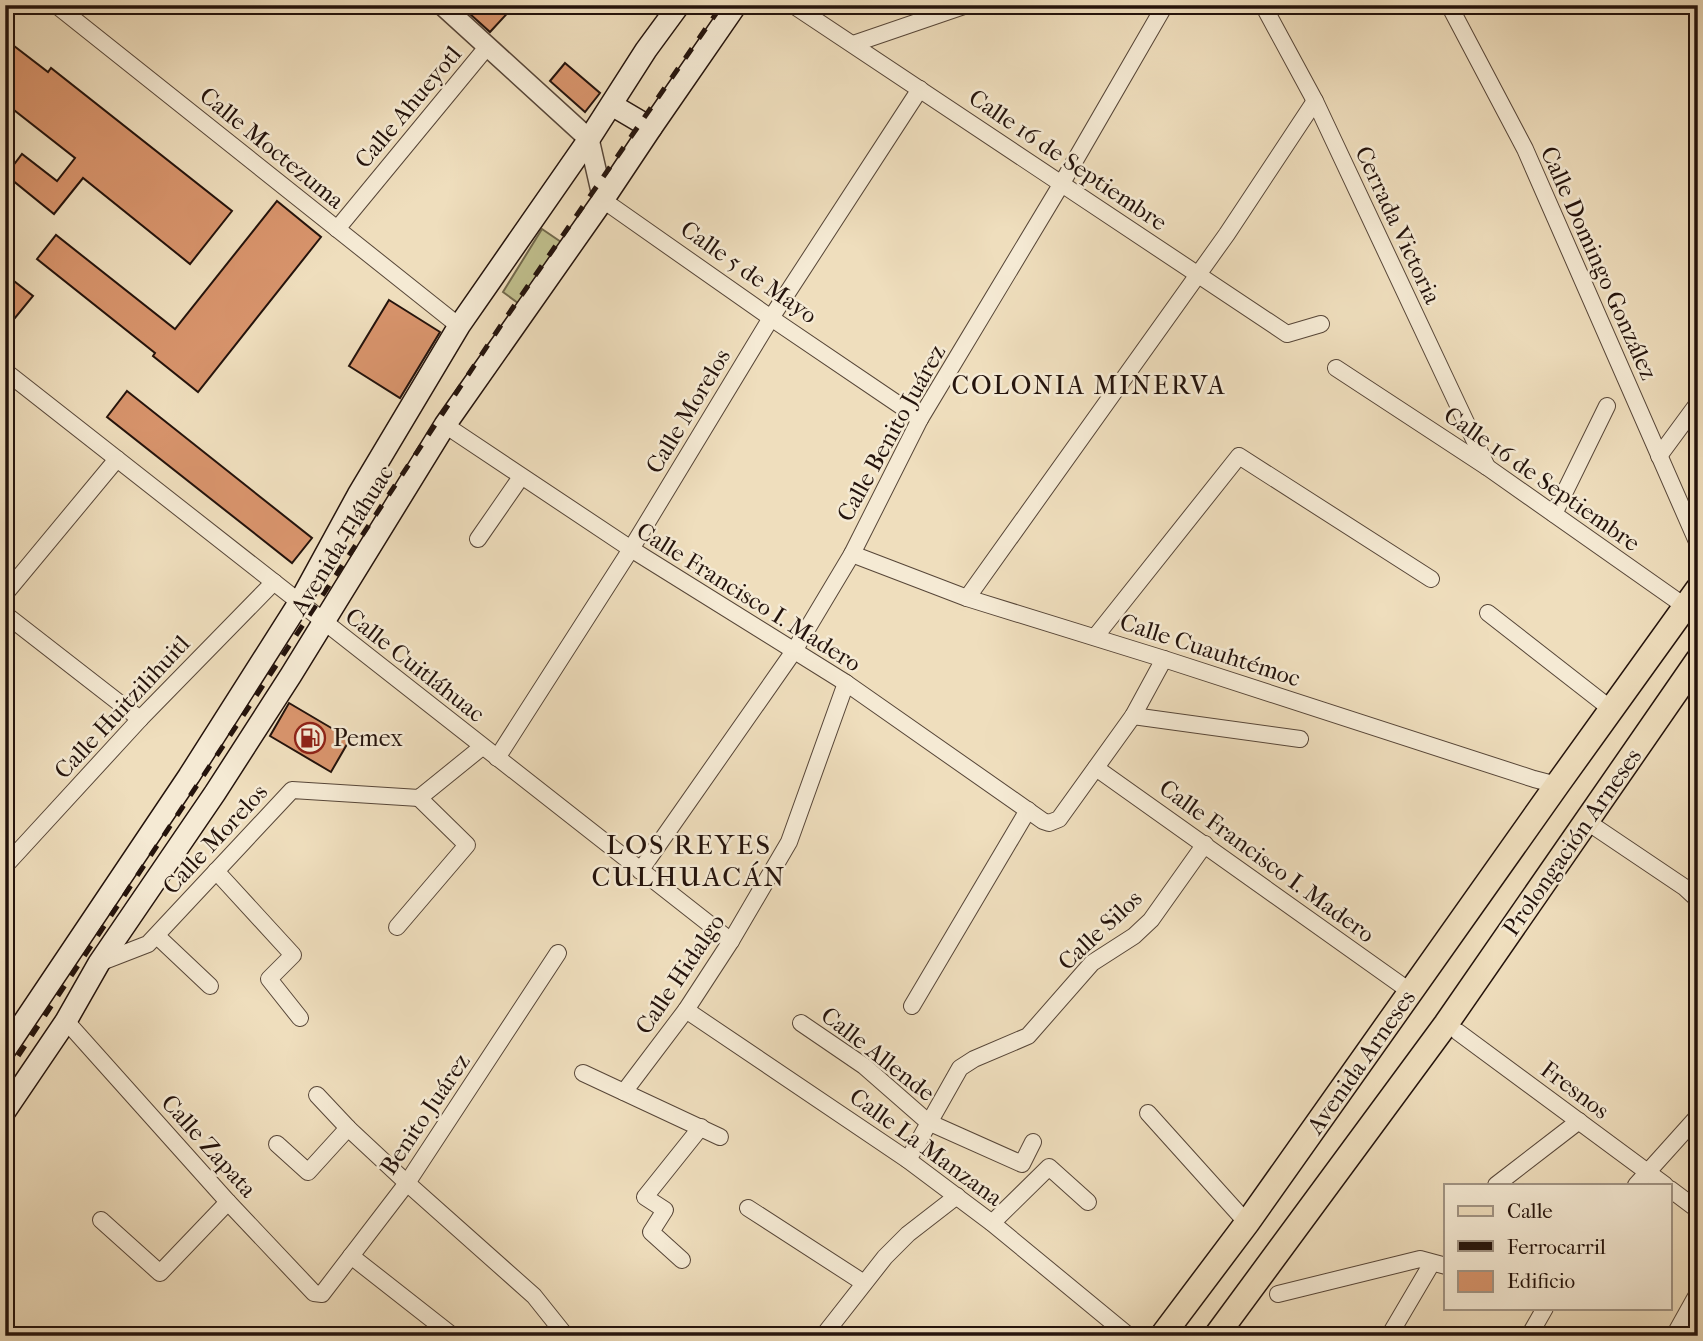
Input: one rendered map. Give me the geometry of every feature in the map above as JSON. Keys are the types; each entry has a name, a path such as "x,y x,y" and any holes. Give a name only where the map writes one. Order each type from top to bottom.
{"main road":[{"name":"Avenida Tláhuac","path":"5,1050 189,776 299,603 358,495 459,326 679,5"},
{"name":"Avenida Tláhuac","path":"5,1111 66,1021 99,963 215,793 291,675 445,425 736,5"},
{"path":"612,105 651,128"},
{"name":"Prolongación Arneses","path":"1556,785 1692,598"},
{"name":"Prolongación Arneses","path":"1452,1028 1586,821 1698,660"},
{"path":"189,776 215,793"},
{"name":"Avenida Arneses","path":"1162,1336 1247,1223 1556,785"},
{"name":"Avenida Arneses","path":"1216,1336 1452,1028"}],"street":[{"name":"Calle Moctezuma","path":"56,5 459,326"},
{"path":"442,5 589,139 603,200"},
{"name":"Calle 16 de Septiembre","path":"793,5 1286,334 1321,324"},
{"path":"853,44 967,5"},
{"name":"Calle Benito Juárez","path":"640,871 794,651 852,554 920,419 1165,5"},
{"name":"Cerrada Victoria","path":"1263,5 1315,101 1487,467"},
{"name":"Calle Domingo González","path":"1449,5 1525,149 1698,544"},
{"name":"Calle Ahueyotl","path":"337,229 487,47"},
{"name":"Calle Morelos","path":"497,758 631,549 771,318 920,89"},
{"path":"967,598 1198,275 1315,101"},
{"name":"Calle 5 de Mayo","path":"603,200 920,419"},
{"name":"Calle 16 de Septiembre","path":"1336,368 1554,514 1692,598"},
{"name":"Calle Cuitláhuac","path":"5,371 731,941"},
{"path":"1659,456 1698,403"},
{"path":"1554,514 1607,406"},
{"name":"Calle Francisco I. Madero","path":"445,425 631,549 846,684 1049,823 1059,819 1133,716 1164,659"},
{"path":"1095,637 1240,456 1431,579"},
{"path":"5,594 117,459"},
{"path":"478,539 521,477"},
{"name":"Calle Cuauhtémoc","path":"852,554 967,598 1556,785"},
{"name":"Calle Huitzilihuitl","path":"8,859 274,582"},
{"path":"1488,613 1611,709"},
{"path":"5,614 141,719"},
{"name":"Calle Hidalgo","path":"624,1092 686,1010 731,941 789,842 846,684"},
{"path":"1133,716 1300,738"},
{"path":"397,927 467,845 419,798 482,747"},
{"name":"Calle Francisco I. Madero","path":"1096,768 1410,992"},
{"name":"Calle Morelos","path":"99,963 148,944 157,936 292,790 419,798"},
{"path":"912,1006 1028,810"},
{"path":"1586,821 1684,887 1698,900"},
{"name":"Calle Silos","path":"908,1160 960,1068 974,1059 1028,1036 1092,963 1134,936 1151,920 1205,844"},
{"path":"215,871 293,955 269,979 300,1017"},
{"path":"157,936 210,986"},
{"name":"Benito Juárez","path":"322,1294 407,1183 558,953"},
{"name":"Calle La Manzana","path":"686,1010 957,1196 1129,1336"},
{"name":"Calle Zapata","path":"66,1021 228,1202 314,1293 322,1294"},
{"name":"Calle Allende","path":"801,1023 864,1066 928,1122 1022,1164 1033,1142"},
{"name":"Fresnos","path":"1452,1028 1664,1184"},
{"path":"583,1073 720,1137"},
{"path":"317,1095 407,1183 534,1296 566,1336"},
{"path":"1148,1113 1247,1223"},
{"path":"1637,1184 1698,1116"},
{"path":"1497,1184 1579,1121"},
{"path":"682,1259 651,1232 665,1210 645,1197 701,1127"},
{"path":"277,1144 307,1172 348,1128"},
{"path":"992,1223 1049,1167 1088,1202"},
{"path":"1672,1190 1698,1210"},
{"path":"823,1336 885,1257 908,1234 957,1196"},
{"path":"102,1220 160,1273 228,1202"},
{"path":"748,1208 864,1283"},
{"path":"351,1256 453,1336"},
{"path":"1278,1294 1420,1259 1439,1264 1389,1336"},
{"path":"1674,1336 1698,1293"},
{"path":"1529,1336 1544,1310"}],"shaded area":[{"path":"542,229 561,242 518,303 503,292"}],"building":[{"path":"460,5 515,5 490,32"},
{"path":"5,39 48,72 51,68 232,211 190,264 83,178 54,214 6,175 22,154 57,181 75,158 5,103"},
{"path":"565,63 600,93 585,112 550,81"},
{"path":"277,201 321,237 198,392 153,356 155,353 37,259 56,235 175,329"},
{"path":"5,274 33,296 15,318 5,311"},
{"path":"389,300 440,332 400,398 349,366"},
{"path":"127,391 312,538 292,563 107,417"},
{"name":"Pemex","path":"289,703 350,739 331,772 270,736"}],"railway":[{"path":"5,1076 503,322 722,5"}],"place":[{"name":"Pemex","path":"310,738"}],"district":[{"name":"COLONIA MINERVA","path":"1089,385"},
{"name":"LOS REYES CULHUACÁN","path":"689,860"}]}
